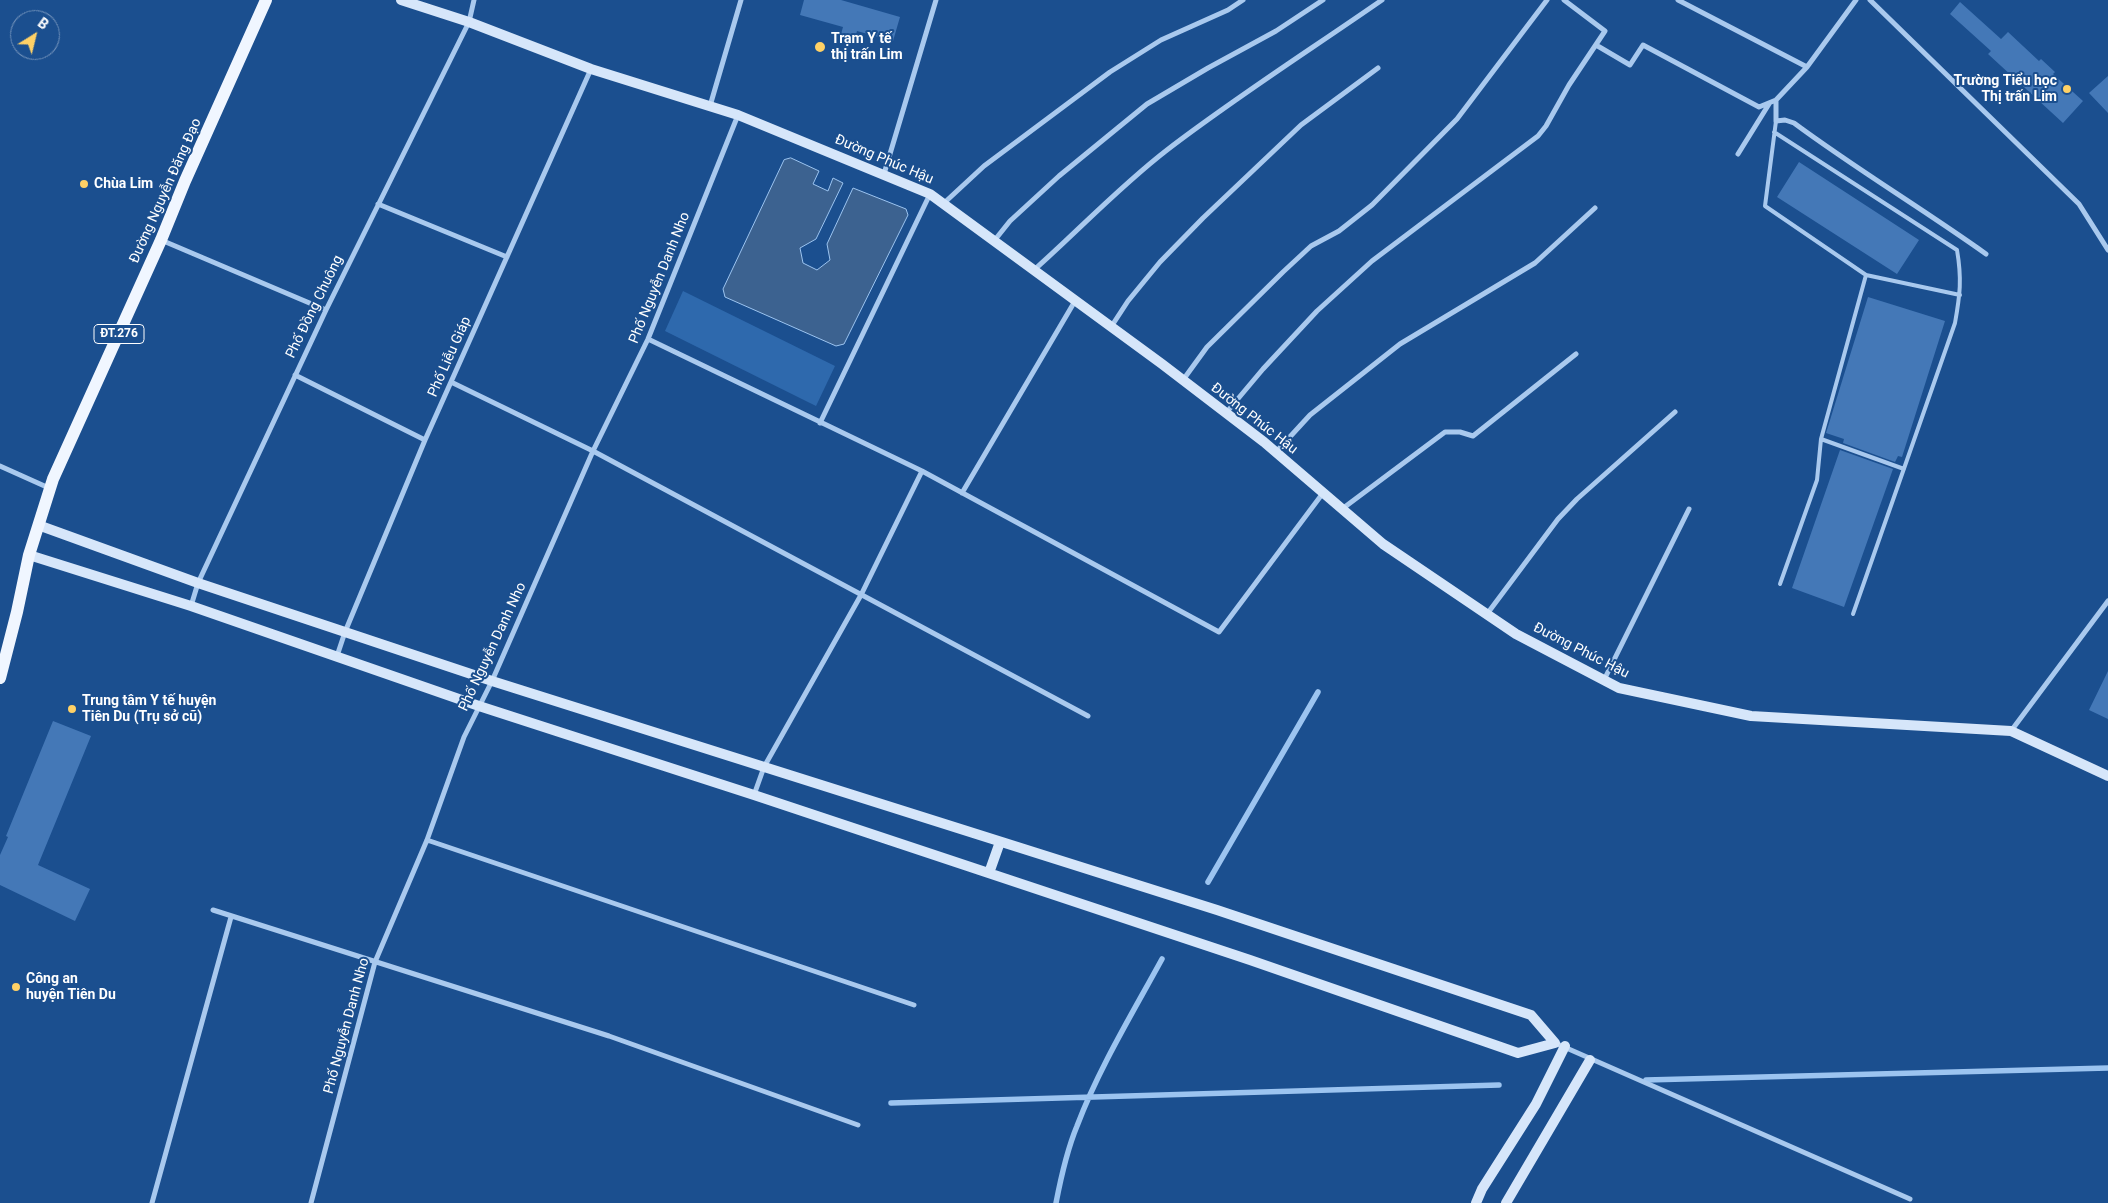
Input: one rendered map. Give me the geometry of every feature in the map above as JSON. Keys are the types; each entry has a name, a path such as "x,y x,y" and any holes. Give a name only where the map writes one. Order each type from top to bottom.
{"main road":[{"name":"Đường Nguyễn Đăng Đạo","path":"0,678 29,556 50,489 266,0"}],"street":[{"name":"Đường Phúc Hậu","path":"401,0 468,22 591,69 738,116 930,194 1226,413 1276,452 1383,544 1516,634 1619,688 1751,716 2011,731 2108,776"},
{"name":"Phố Đồng Chuông","path":"190,606 198,583 295,374 468,22 474,0"},
{"path":"710,106 741,0"},
{"path":"884,174 936,0"},
{"path":"943,204 984,166 1110,72 1161,40 1228,10 1243,0"},
{"path":"994,241 1010,221 1059,176 1147,104 1276,31 1323,0"},
{"path":"1034,270 1096,210 1166,151 1212,117 1382,0"},
{"path":"1183,380 1207,347 1283,272 1311,246 1339,231 1372,205 1457,118 1547,0"},
{"path":"1226,413 1262,369 1317,310 1372,261 1538,136 1605,31 1564,0"},
{"path":"1596,45 1630,66 1643,45 1759,107 1776,100 1807,67 1856,0"},
{"path":"1870,0 2080,204 2108,250"},
{"path":"1681,1 1807,67"},
{"path":"1111,327 1128,301 1160,262 1203,218 1301,125 1378,68"},
{"name":"Phố Liễu Giáp","path":"336,656 451,382 591,69"},
{"path":"1776,100 1776,121 1785,120 1794,123 1861,172 1986,254"},
{"path":"1738,154 1769,103"},
{"name":"Phố Nguyễn Danh Nho","path":"311,1203 375,962 427,840 464,737 492,681 593,451 648,339 738,116"},
{"path":"820,423 930,194"},
{"path":"378,204 507,257"},
{"path":"1276,452 1310,415 1400,344 1535,263 1595,208"},
{"path":"161,240 326,310"},
{"path":"962,493 1075,301"},
{"path":"648,339 922,471 1219,632 1323,493"},
{"path":"1342,509 1445,432 1460,432 1473,436 1576,354"},
{"path":"295,374 426,440"},
{"path":"451,382 593,451 1088,716"},
{"path":"1487,614 1564,512 1675,412"},
{"path":"0,466 50,489"},
{"path":"754,795 764,767 861,595 922,471"},
{"path":"1604,680 1689,509"},
{"path":"38,525 198,583 492,681 1216,910 1531,1015 1560,1045 1590,1060 1910,1198"},
{"path":"29,556 190,606 479,706 754,795 1250,960 1518,1053 1560,1045"},
{"path":"2011,731 2108,601"},
{"path":"427,840 914,1005"},
{"path":"989,873 1000,842"},
{"path":"212,910 609,1036 858,1125"},
{"path":"152,1203 231,917"},
{"path":"1476,1203 1482,1189 1536,1104 1560,1045"},
{"path":"1506,1203 1590,1060"}],"lane":[{"path":"1776,121 1766,206 1866,276 1960,296"},
{"path":"1774,132 1957,250 1962,285 1955,323 1853,614"},
{"path":"1780,584 1817,480 1821,439 1866,276"},
{"path":"1821,439 1904,469"}],"shaded area":[{"path":"791,158 819,171 813,184 828,191 833,178 843,183 816,239 800,248 803,263 817,270 830,260 827,244 853,188 906,209 908,215 844,344 836,346 725,297 723,289 784,160"},
{"path":"683,291 835,366 816,406 665,331"}],"building":[{"path":"804,0 841,0 900,17 893,41 857,31 855,38 841,34 843,27 800,15"},
{"path":"1960,2 2001,39 2008,32 2039,61 2041,59 2055,72 2053,74 2083,101 2063,123 1988,54 1991,51 1950,14"},
{"path":"2108,76 2108,113 2089,93"},
{"path":"1799,162 1919,240 1897,274 1777,197"},
{"path":"1868,297 1945,321 1902,457 1898,456 1895,462 1843,443 1844,439 1826,433"},
{"path":"1840,450 1893,469 1844,607 1792,588"},
{"path":"2108,671 2108,719 2089,710"},
{"path":"53,721 91,736 38,865 90,889 75,921 0,885 0,855 8,837 6,836"}],"waterway":[{"path":"1208,882 1318,692"},
{"path":"1056,1203 1073,1135 1095,1083 1162,959"},
{"path":"1646,1080 2108,1068"},
{"path":"891,1103 1499,1085"}],"place":[{"name":"Trạm Y tế thị trấn Lim","path":"820,47"},
{"name":"Trường Tiểu học Thị trấn Lim","path":"2067,89"},
{"name":"Chùa Lim","path":"84,184"},
{"name":"Trung tâm Y tế huyện Tiên Du (Trụ sở cũ)","path":"72,709"},
{"name":"Công an huyện Tiên Du","path":"16,987"}]}
